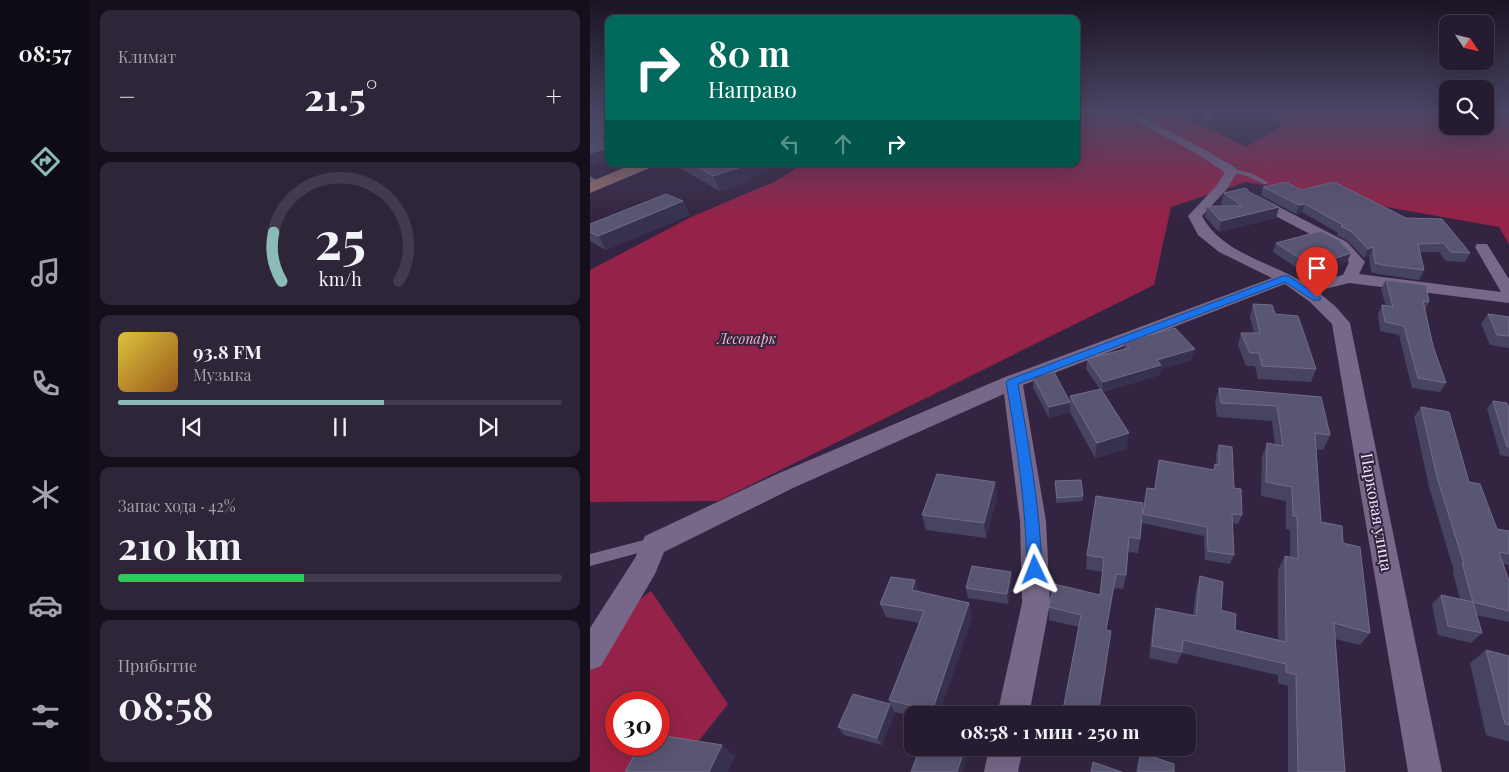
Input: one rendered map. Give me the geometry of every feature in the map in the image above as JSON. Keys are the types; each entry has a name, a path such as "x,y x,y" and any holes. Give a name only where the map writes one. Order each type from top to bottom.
{"main road":[{"path":"593,183 631,167"}],"street":[{"path":"1192,147 1241,173"},
{"name":"Парковая улица","path":"1241,173 1222,187 1195,216 1203,232 1224,249 1296,284 1328,308 1341,323 1425,772"},
{"path":"1252,198 1342,245 1357,262 1349,278"},
{"path":"1482,247 1509,292"},
{"path":"590,655 646,565 654,544 785,482 1012,382 1296,284 1349,278 1509,298"},
{"path":"1012,382 1033,521 1036,603 1015,706"},
{"path":"1001,772 1004,756"}],"lane":[{"path":"1241,173 1260,170"},
{"path":"1241,173 1266,183"},
{"path":"590,560 654,544"}],"green space":[{"name":"Лесопарк","path":"1080,147 1509,147 1509,244 1499,227 1246,182 1171,207 1154,285 718,501 590,502 590,270 691,217 776,181 798,167 1080,167"},
{"path":"651,591 728,704 674,772 590,772 590,637"}],"building":[{"path":"590,147 605,147 605,149 590,153"},
{"path":"697,167 741,167 713,176"},
{"path":"1286,182 1301,190 1334,182 1406,218 1442,219 1470,253 1451,252 1443,243 1418,244 1424,270 1375,263 1373,247 1368,249 1352,232 1341,226 1343,225 1305,204 1299,205 1263,187"},
{"path":"1246,188 1249,192 1279,207 1221,221 1207,206 1242,206 1224,193"},
{"path":"666,194 683,201 598,236 590,232 590,224"},
{"path":"1321,231 1339,240 1351,253 1312,266 1276,243"},
{"path":"1386,280 1426,285 1429,302 1423,301 1433,346 1446,383 1418,378 1404,326 1385,322 1382,305 1393,307"},
{"path":"1253,304 1272,305 1275,314 1298,316 1316,369 1262,366 1259,353 1250,353 1241,333 1260,333"},
{"path":"1488,314 1509,317 1509,336 1497,335"},
{"path":"1175,328 1195,349 1157,360 1161,365 1103,382 1087,359 1129,348 1124,342"},
{"path":"1054,372 1070,402 1049,407 1033,377"},
{"path":"1219,388 1321,397 1330,435 1315,433 1321,522 1342,526 1343,543 1360,547 1370,633 1334,623 1345,772 1298,772 1296,675 1286,672 1286,664 1183,640 1182,652 1152,646 1156,608 1196,616 1200,576 1223,582 1221,610 1236,614 1235,630 1286,642 1285,556 1298,559 1297,516 1293,516 1292,487 1266,482 1267,443 1283,446 1277,406 1221,403"},
{"path":"1101,389 1129,433 1097,443 1070,396"},
{"path":"1493,401 1507,403 1509,408 1509,447 1507,447"},
{"path":"1421,407 1449,412 1469,482 1480,484 1497,529 1509,531 1509,554 1499,552 1509,581 1509,611 1473,602 1462,563 1464,564 1437,477"},
{"path":"1219,445 1232,447 1234,488 1241,489 1242,515 1232,514 1234,555 1208,551 1207,527 1143,514 1147,488 1155,489 1159,460 1214,470 1215,464 1219,465"},
{"path":"937,474 995,482 984,523 922,515"},
{"path":"1081,480 1083,496 1057,498 1055,481"},
{"path":"1096,496 1143,503 1140,539 1129,537 1126,575 1116,574 1106,630 1111,631 1099,706 1064,706 1081,615 1049,607 1054,584 1100,595 1104,558 1087,555"},
{"path":"972,566 1011,572 1007,594 966,588"},
{"path":"891,577 915,580 912,590 969,603 934,706 912,706 889,700 924,611 880,604"},
{"path":"1441,595 1473,602 1482,633 1448,626"},
{"path":"1486,650 1509,656 1509,725 1505,724"},
{"path":"853,694 890,704 877,738 838,727"},
{"path":"670,737 722,745 709,772 625,772 634,756 670,756"},
{"path":"917,756 962,756 957,772 911,772"},
{"path":"1141,756 1150,756 1174,764 1174,772 1138,772"},
{"path":"1093,762 1122,772 1091,772"}],"route":[{"path":"1035,570 1033,521 1012,382 1286,278 1317,298"}]}
